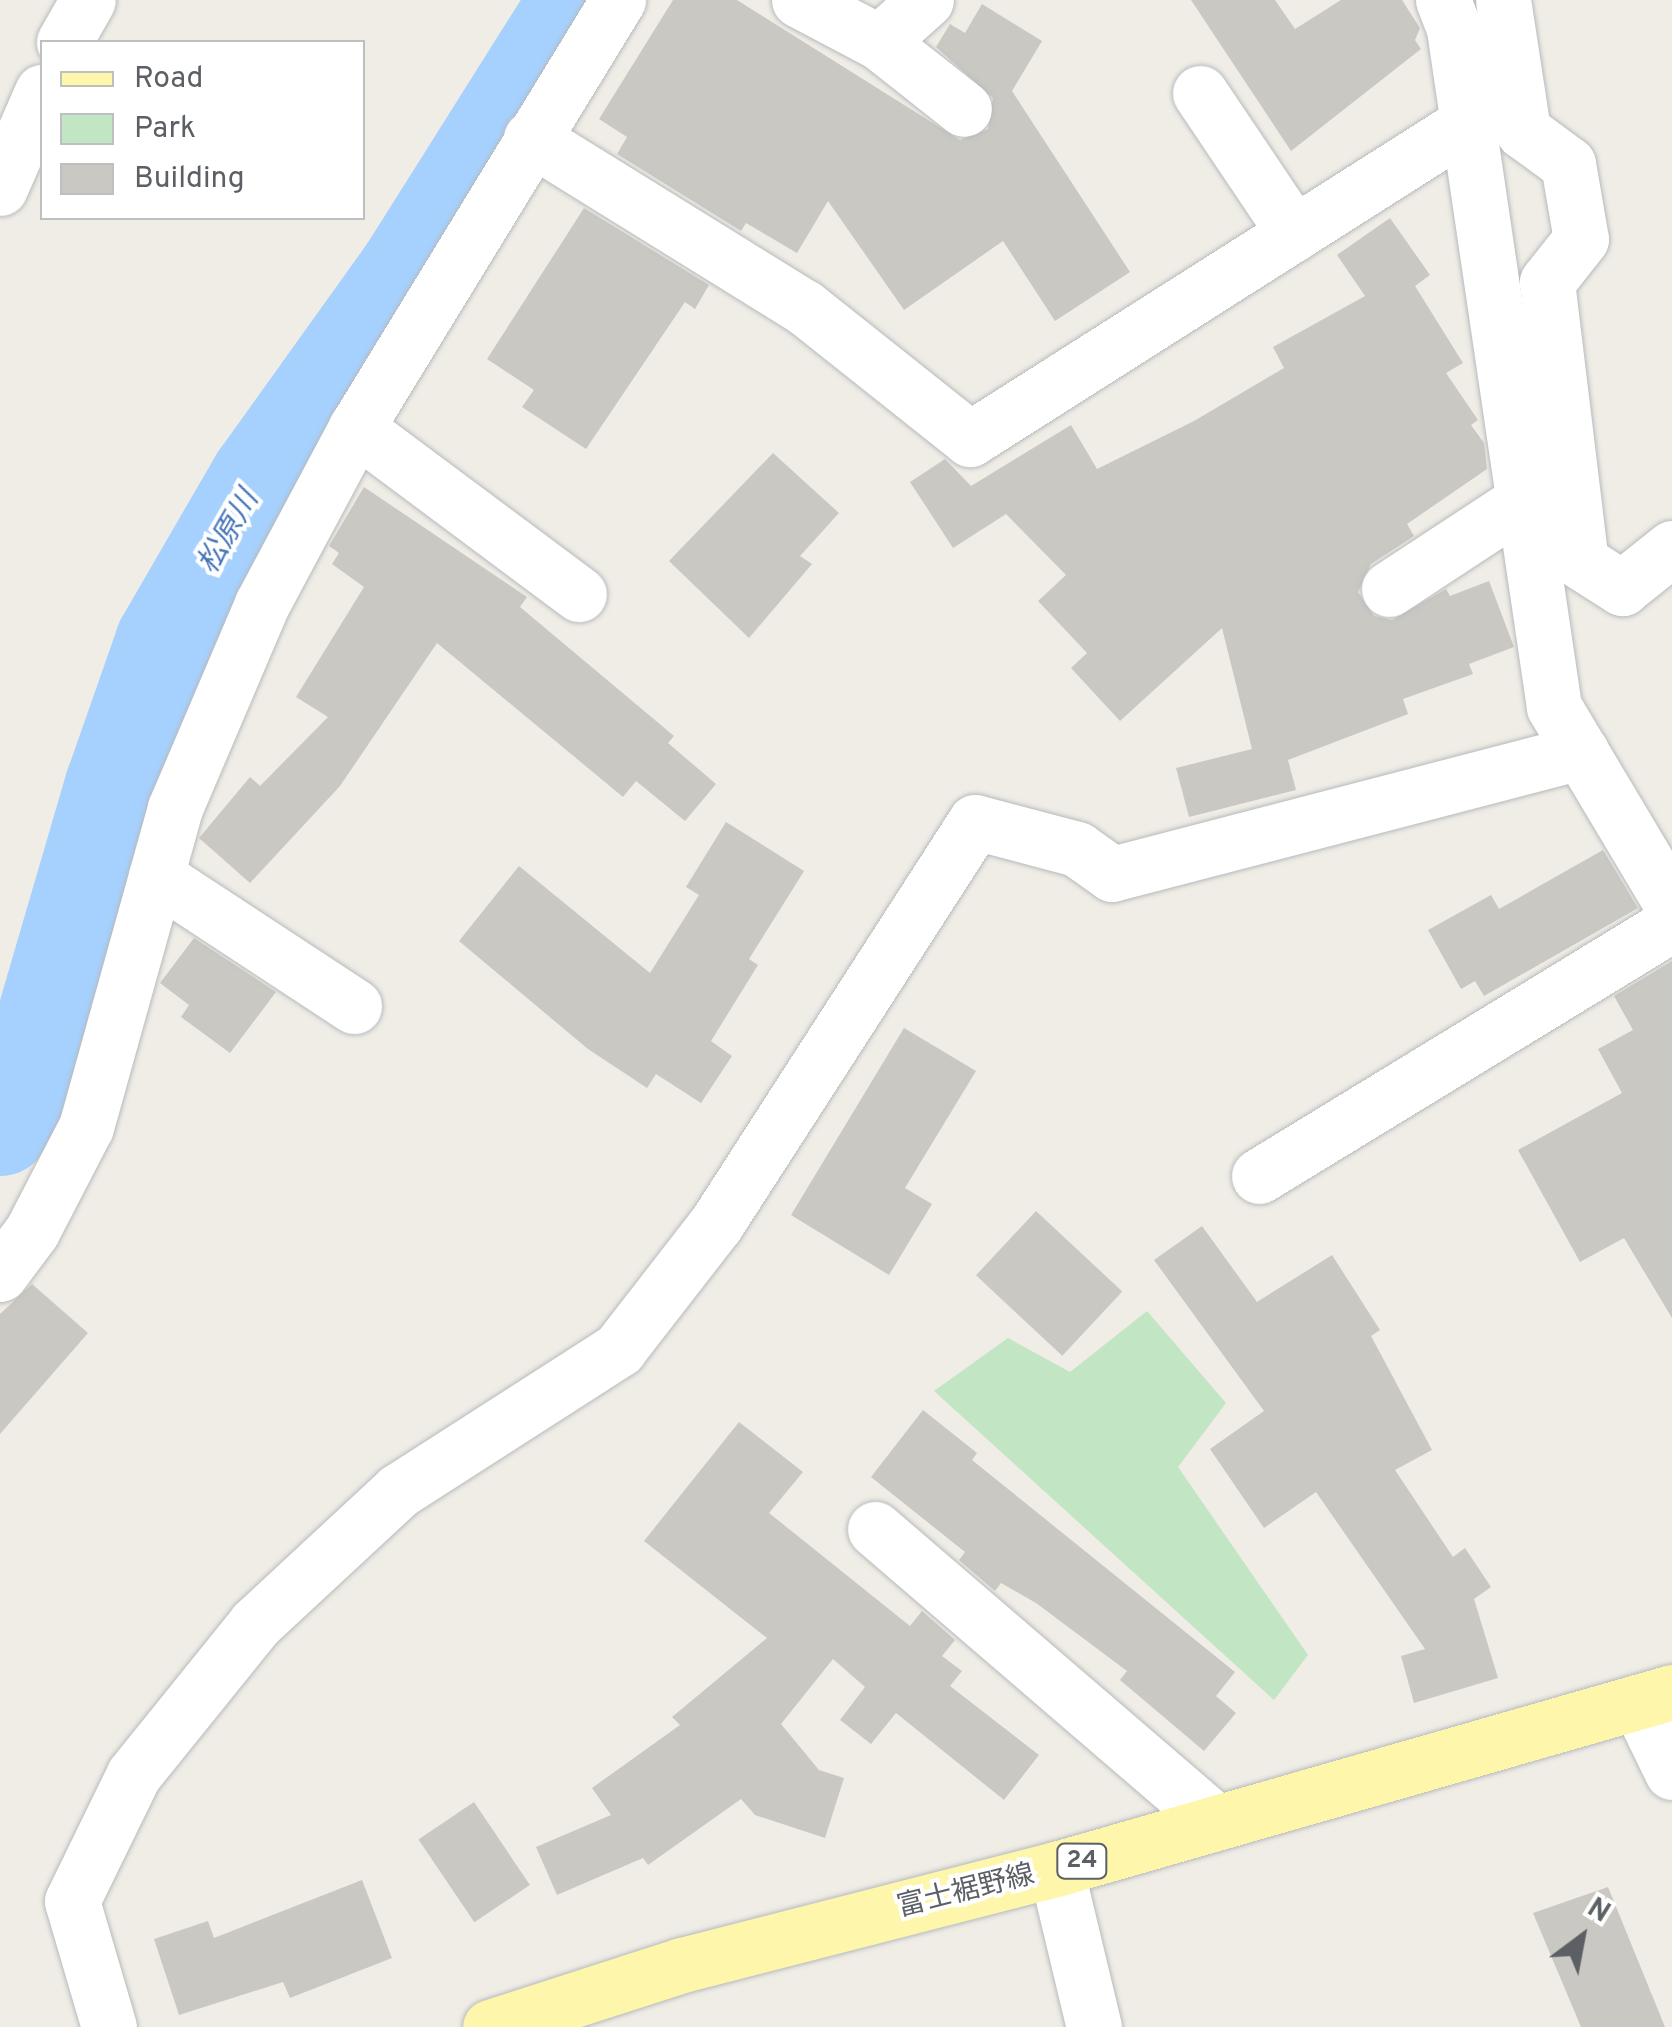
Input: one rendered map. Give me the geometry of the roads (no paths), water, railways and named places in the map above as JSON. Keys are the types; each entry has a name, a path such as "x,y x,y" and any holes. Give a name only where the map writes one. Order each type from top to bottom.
{"main road":[{"name":"富士裾野線","path":"490,2027 682,1966 1056,1869 1655,1697"}],"street":[{"path":"65,40 88,0"},
{"path":"0,1274 32,1231 86,1128 175,808 262,604 356,428 618,0"},
{"path":"799,0 879,42 964,109"},
{"path":"879,42 926,0"},
{"path":"1443,0 1454,29 1554,707 1672,905"},
{"path":"1504,0 1523,131 1568,164 1581,239 1547,282 1581,562 1622,588 1672,548"},
{"path":"1200,94 1294,233"},
{"path":"0,188 40,97"},
{"path":"531,138 804,307 970,439 1466,124"},
{"path":"356,428 580,594"},
{"path":"1389,589 1523,501"},
{"path":"109,2027 72,1901 134,1774 255,1624 398,1491 618,1349 716,1224 976,822 1077,849 1112,874 1581,752"},
{"path":"156,876 354,1006"},
{"path":"1259,1176 1672,924"},
{"path":"875,1529 1214,1821"},
{"path":"1655,1697 1672,1772"},
{"path":"1056,1869 1094,2027"}],"waterway":[{"name":"松原川","path":"0,1125 31,1076 116,786 166,643 260,481 411,270 581,0"}]}
